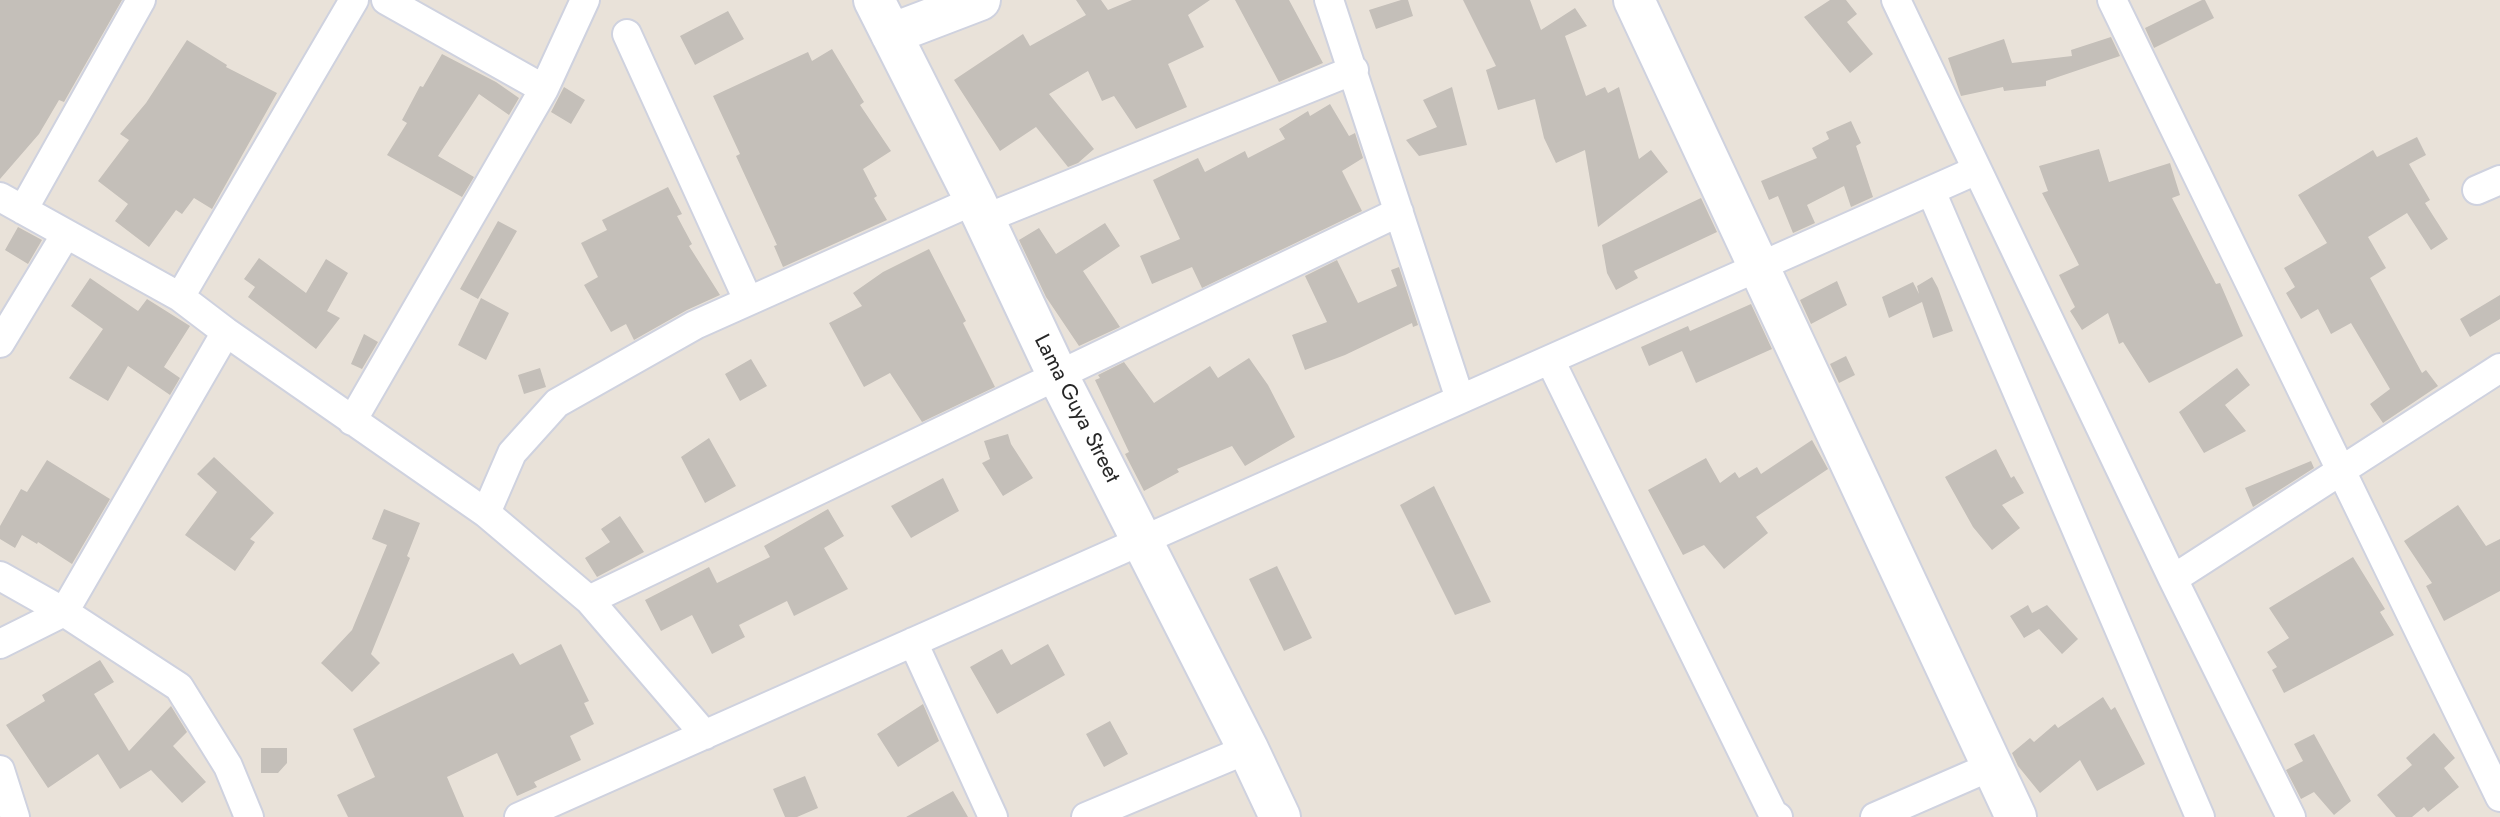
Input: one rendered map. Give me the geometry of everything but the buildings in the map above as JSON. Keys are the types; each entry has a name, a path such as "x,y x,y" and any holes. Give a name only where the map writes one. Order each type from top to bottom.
{"street":[{"path":"141,0 12,203 180,297 394,451 475,505 589,600 705,735"},
{"path":"180,297 354,0"},
{"path":"386,0 544,89"},
{"path":"352,421 544,89 585,0"},
{"path":"883,17 980,0"},
{"path":"1329,0 1460,399"},
{"path":"1634,0 2016,817"},
{"path":"1896,0 2173,579 2291,817"},
{"path":"2112,0 2341,472 2492,759 2500,797"},
{"name":"Lama Guya Street","path":"883,17 1058,376 1280,817"},
{"path":"627,34 748,300"},
{"path":"475,505 512,453 557,403 695,325 748,300 979,210 1354,70"},
{"path":"519,817 1977,170"},
{"path":"1931,191 2200,817"},
{"path":"589,600 1399,212"},
{"path":"0,343 66,234"},
{"path":"0,644 64,612 226,332"},
{"path":"1550,360 1773,814 1778,817"},
{"path":"2173,579 2500,368"},
{"path":"0,576 64,612 179,687 228,766 249,817"},
{"path":"913,642 993,817"},
{"path":"1086,817 1248,749"},
{"path":"1875,817 1992,766"},
{"path":"0,770 15,817"}]}
